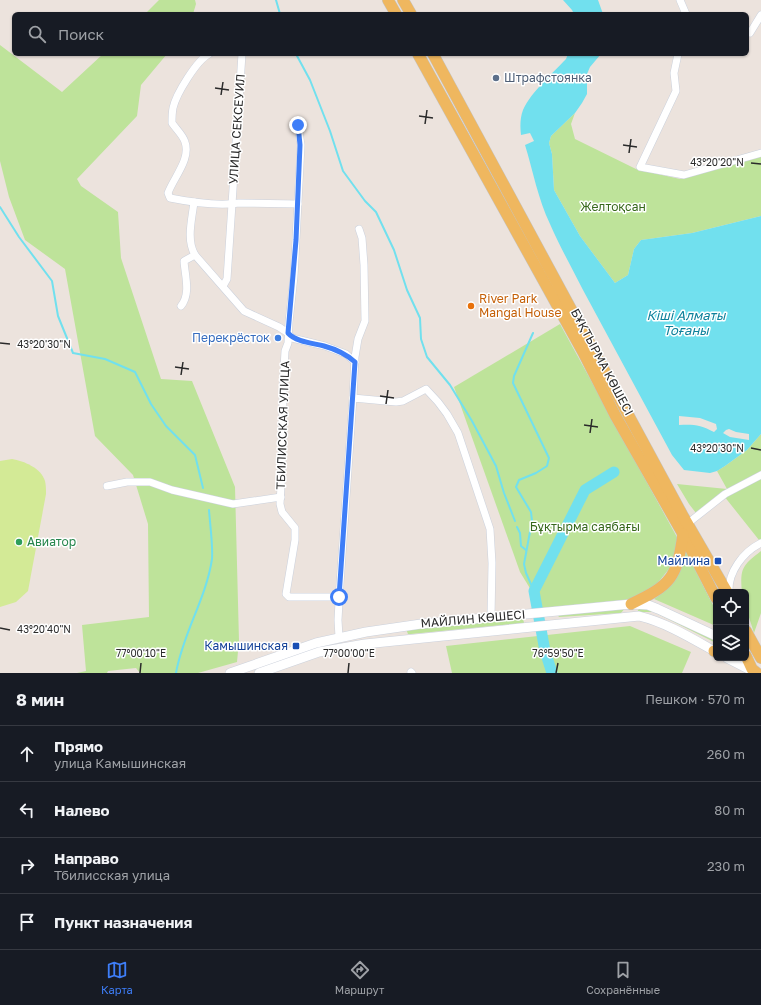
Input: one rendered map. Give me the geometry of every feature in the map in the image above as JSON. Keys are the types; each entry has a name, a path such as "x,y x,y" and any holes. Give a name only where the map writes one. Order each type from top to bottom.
{"main road":[{"path":"388,0 395,12"},
{"path":"403,0 410,12"},
{"name":"БҰҚТЫРМА КӨШЕСІ","path":"419,56 580,345 615,415 685,529 726,589"},
{"name":"БҰҚТЫРМА КӨШЕСІ","path":"434,56 685,529 713,591"},
{"path":"631,604 659,589 672,575 680,554 685,529"},
{"name":"МАЙЛИН КӨШЕСІ","path":"230,673 316,642 339,637 421,624 631,604 648,605 669,613 713,635"},
{"name":"МАЙЛИН КӨШЕСІ","path":"259,673 319,652 333,649 401,640 639,616 677,630 713,650"},
{"path":"749,636 761,658"},
{"path":"749,652 761,658"},
{"path":"733,661 756,673"},
{"path":"748,661 752,669 756,673"}],"street":[{"path":"680,0 685,12"},
{"path":"750,32 761,15"},
{"path":"206,56 201,60 184,84 173,106 172,123 185,140 186,147 184,163 168,192 170,198 194,202 232,204 298,204"},
{"name":"УЛИЦА СЕКСЕУИЛ","path":"223,286 226,279 242,56"},
{"path":"678,56 674,73 676,91 640,167 684,175 761,153"},
{"name":"ТБИЛИССКАЯ УЛИЦА","path":"298,125 300,145 294,276 288,343 285,351 283,386 282,512 295,528 295,540 286,594 289,597 339,597"},
{"path":"194,202 190,237 191,248 195,255 244,311 288,333 292,338 326,346 346,354 355,362"},
{"path":"339,637 339,597 355,362 358,339 365,321 364,264 362,238 359,229"},
{"path":"181,306 185,301 187,287 184,262 195,255"},
{"path":"353,398 396,402 403,401 426,389 447,414 458,434 467,457 490,529 492,563 490,617"},
{"path":"685,529 725,494 761,475"},
{"path":"107,486 127,482 150,482 172,490 233,504 281,497"},
{"path":"728,589 728,584 734,569 755,546 761,543"}],"green space":[{"path":"159,0 195,0 196,4 194,12 147,12"},
{"path":"0,45 12,54 12,56 15,56 62,92 101,56 165,56 141,85 137,116 77,179 81,186 118,212 121,258 161,379 192,381 235,487 239,641 237,662 198,673 140,673 136,668 108,671 107,673 77,673 86,671 82,625 149,617 148,524 133,475 95,436 65,269 25,240 9,197 0,161"},
{"name":"Желтоқсан","path":"575,113 571,124 575,139 636,169 680,179 761,156 761,216 692,233 641,240 634,249 628,275 615,283 580,236 554,190 552,154 549,143 551,136"},
{"name":"Бұқтырма саябағы","path":"560,324 678,539 673,564 656,585 634,599 542,608 520,572 454,387"},
{"path":"761,434 761,545 759,540 724,496 696,513 677,484 727,489 717,471 747,450"},
{"name":"Авиатор","path":"12,459 27,463 40,472 45,481 46,494 28,591 16,602 0,607 0,461"},
{"path":"761,551 761,613 754,633 749,617 749,589 742,589 741,578 746,564"},
{"path":"686,552 713,605 713,625 654,599 671,584 681,568"},
{"path":"626,607 621,613 559,617 557,614"},
{"path":"640,607 647,608 713,639 713,642 654,612 637,612"},
{"path":"523,617 524,623 411,634 408,634 406,629"},
{"path":"630,626 691,652 682,673 452,673 446,646"}],"water":[{"path":"563,0 598,0 602,12 573,12"},
{"name":"Кіші Алматы Тоғаны","path":"567,56 599,56 590,67 587,74 587,94 582,103 575,113 551,136 549,143 552,154 554,190 580,236 615,283 628,275 634,249 641,240 692,233 761,216 761,434 747,450 717,471 710,473 684,470 672,455 558,241 542,205 525,145 534,141 530,133 521,135 520,126 523,110 542,83","holes":["679,416 700,418 716,424 717,429 714,432 697,426 679,425","729,429 736,432 749,434 749,440 730,437 723,433"]}],"waterway":[{"path":"276,0 279,12"},
{"path":"297,56 310,80 330,131 343,171 365,201 376,212 394,250 407,290 420,318 421,339 427,357 450,385 472,421 496,466 504,493 515,521"},
{"path":"0,207 19,237 52,281 58,316 73,353 105,359 135,372 151,404 166,426 195,455 203,488"},
{"path":"533,333 514,376 513,383 549,458 547,466 536,473 519,480 516,487 531,512 532,521 524,564 526,573 534,591"},
{"path":"552,673 545,651 534,591 585,490 614,472"},
{"path":"176,673 179,658 209,574 212,559 209,510"},
{"path":"517,527 520,533 521,546 526,550"}],"place":[{"name":"Штрафстоянка","path":"496,78"},
{"name":"River Park Mangal House","path":"471,306"},
{"name":"Перекрёсток","path":"278,338"},
{"name":"Авиатор","path":"19,542"},
{"name":"Майлина","path":"718,561"},
{"name":"Камышинская","path":"296,646"}],"route":[{"path":"298,125 300,145 296,240 288,333 292,338 326,346 346,354 355,362 339,597"}]}
